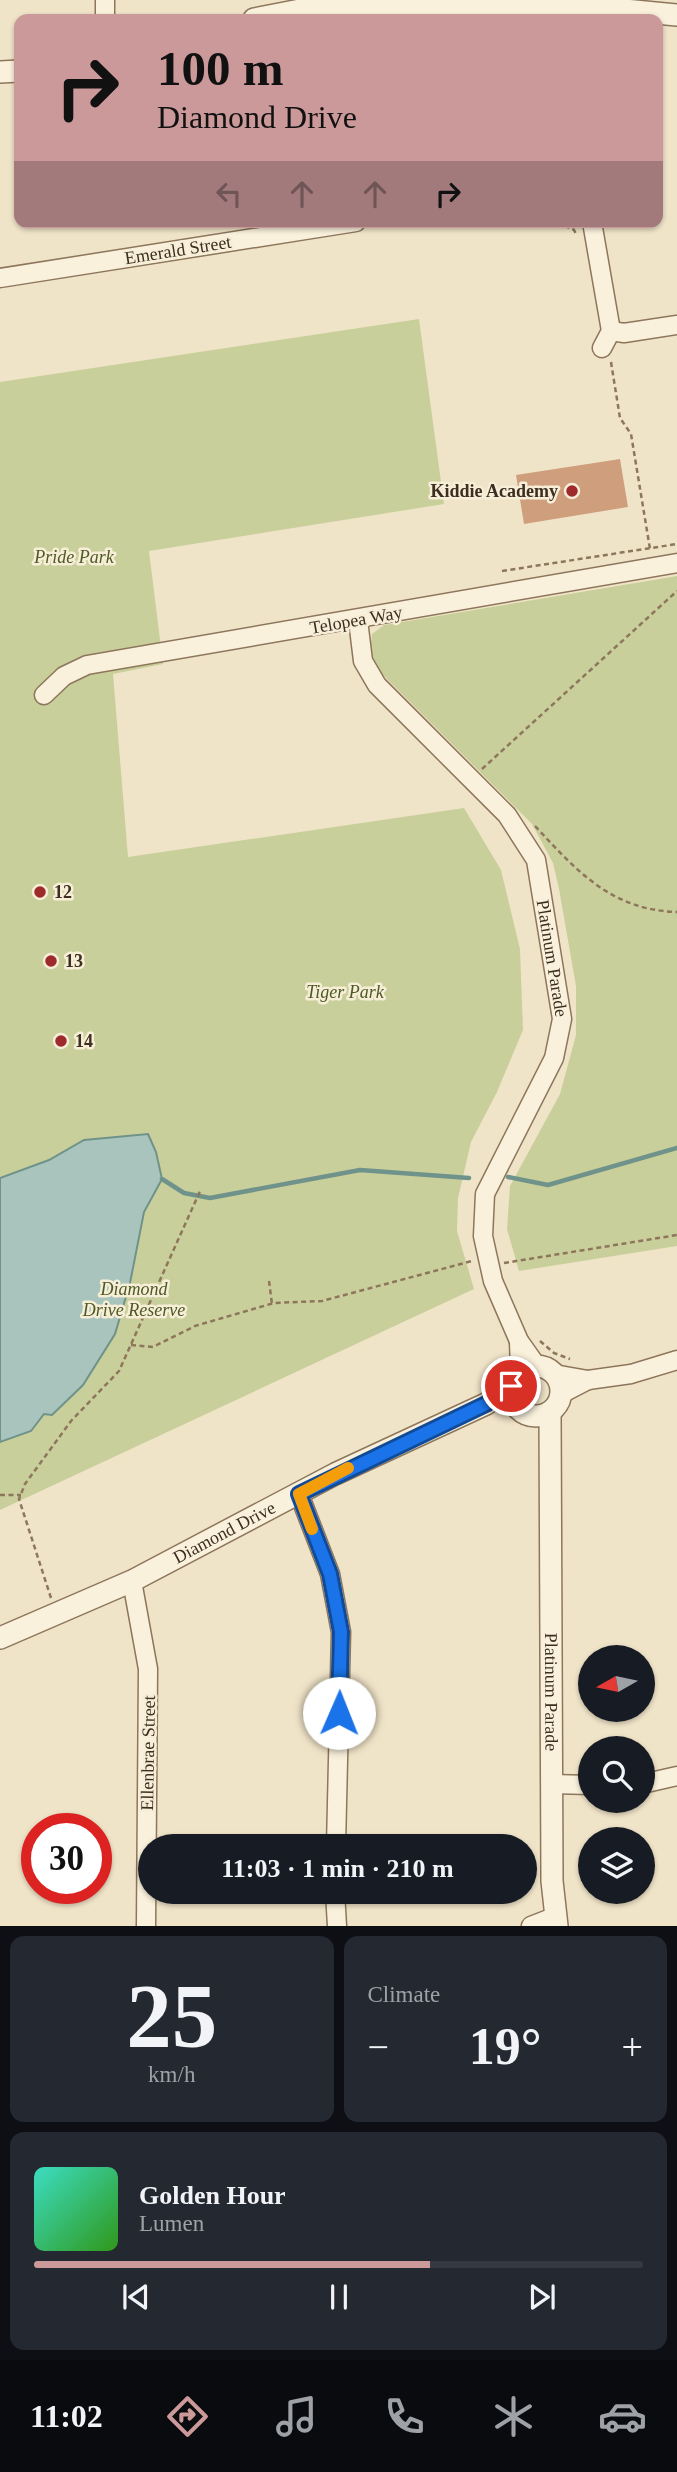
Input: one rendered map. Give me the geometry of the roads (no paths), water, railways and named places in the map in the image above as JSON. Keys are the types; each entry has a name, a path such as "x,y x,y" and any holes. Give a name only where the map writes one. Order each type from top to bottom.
{"street":[{"path":"280,14 326,5 493,13 593,4 677,15"},
{"name":"Emerald Street","path":"0,278 318,228"},
{"path":"593,228 606,341 624,333 677,325"},
{"name":"Telopea Way","path":"44,695 64,676 87,665 677,563"},
{"name":"Platinum Parade","path":"358,620 363,661 377,685 506,814 536,860 562,1019 554,1058 485,1194 483,1236 493,1282 519,1340 524,1375"},
{"path":"524,1375 588,1380 631,1374 677,1360"},
{"path":"524,1375 514,1402 541,1408"},
{"path":"524,1375 541,1408"},
{"name":"Diamond Drive","path":"0,1638 132,1581 299,1494 486,1404 524,1375"},
{"path":"486,1404 541,1408 588,1380"},
{"name":"Platinum Parade","path":"541,1408 552,1456 552,1784 556,1922"},
{"path":"299,1494 330,1574 341,1632 336,1834"},
{"name":"Ellenbrae Street","path":"132,1581 148,1669 146,1926"},
{"path":"655,1781 677,1776"},
{"path":"552,1784 578,1784"},
{"path":"336,1904 337,1926"},
{"path":"531,1926 556,1922"}],"water":[{"path":"148,1134 156,1152 162,1179 144,1212 130,1283 115,1334 83,1385 52,1415 44,1414 31,1431 0,1442 0,1178 49,1160 84,1140"}],"waterway":[{"path":"508,1177 548,1185 677,1148"},
{"path":"162,1179 184,1193 210,1198 360,1170 469,1178"}],"place":[{"name":"Kiddie Academy","path":"572,491"},
{"name":"12","path":"40,892"},
{"name":"13","path":"51,961"},
{"name":"14","path":"61,1041"}],"park label":[{"name":"Pride Park","path":"74,557"},
{"name":"Tiger Park","path":"345,992"},
{"name":"Diamond Drive Reserve","path":"134,1299"}]}
